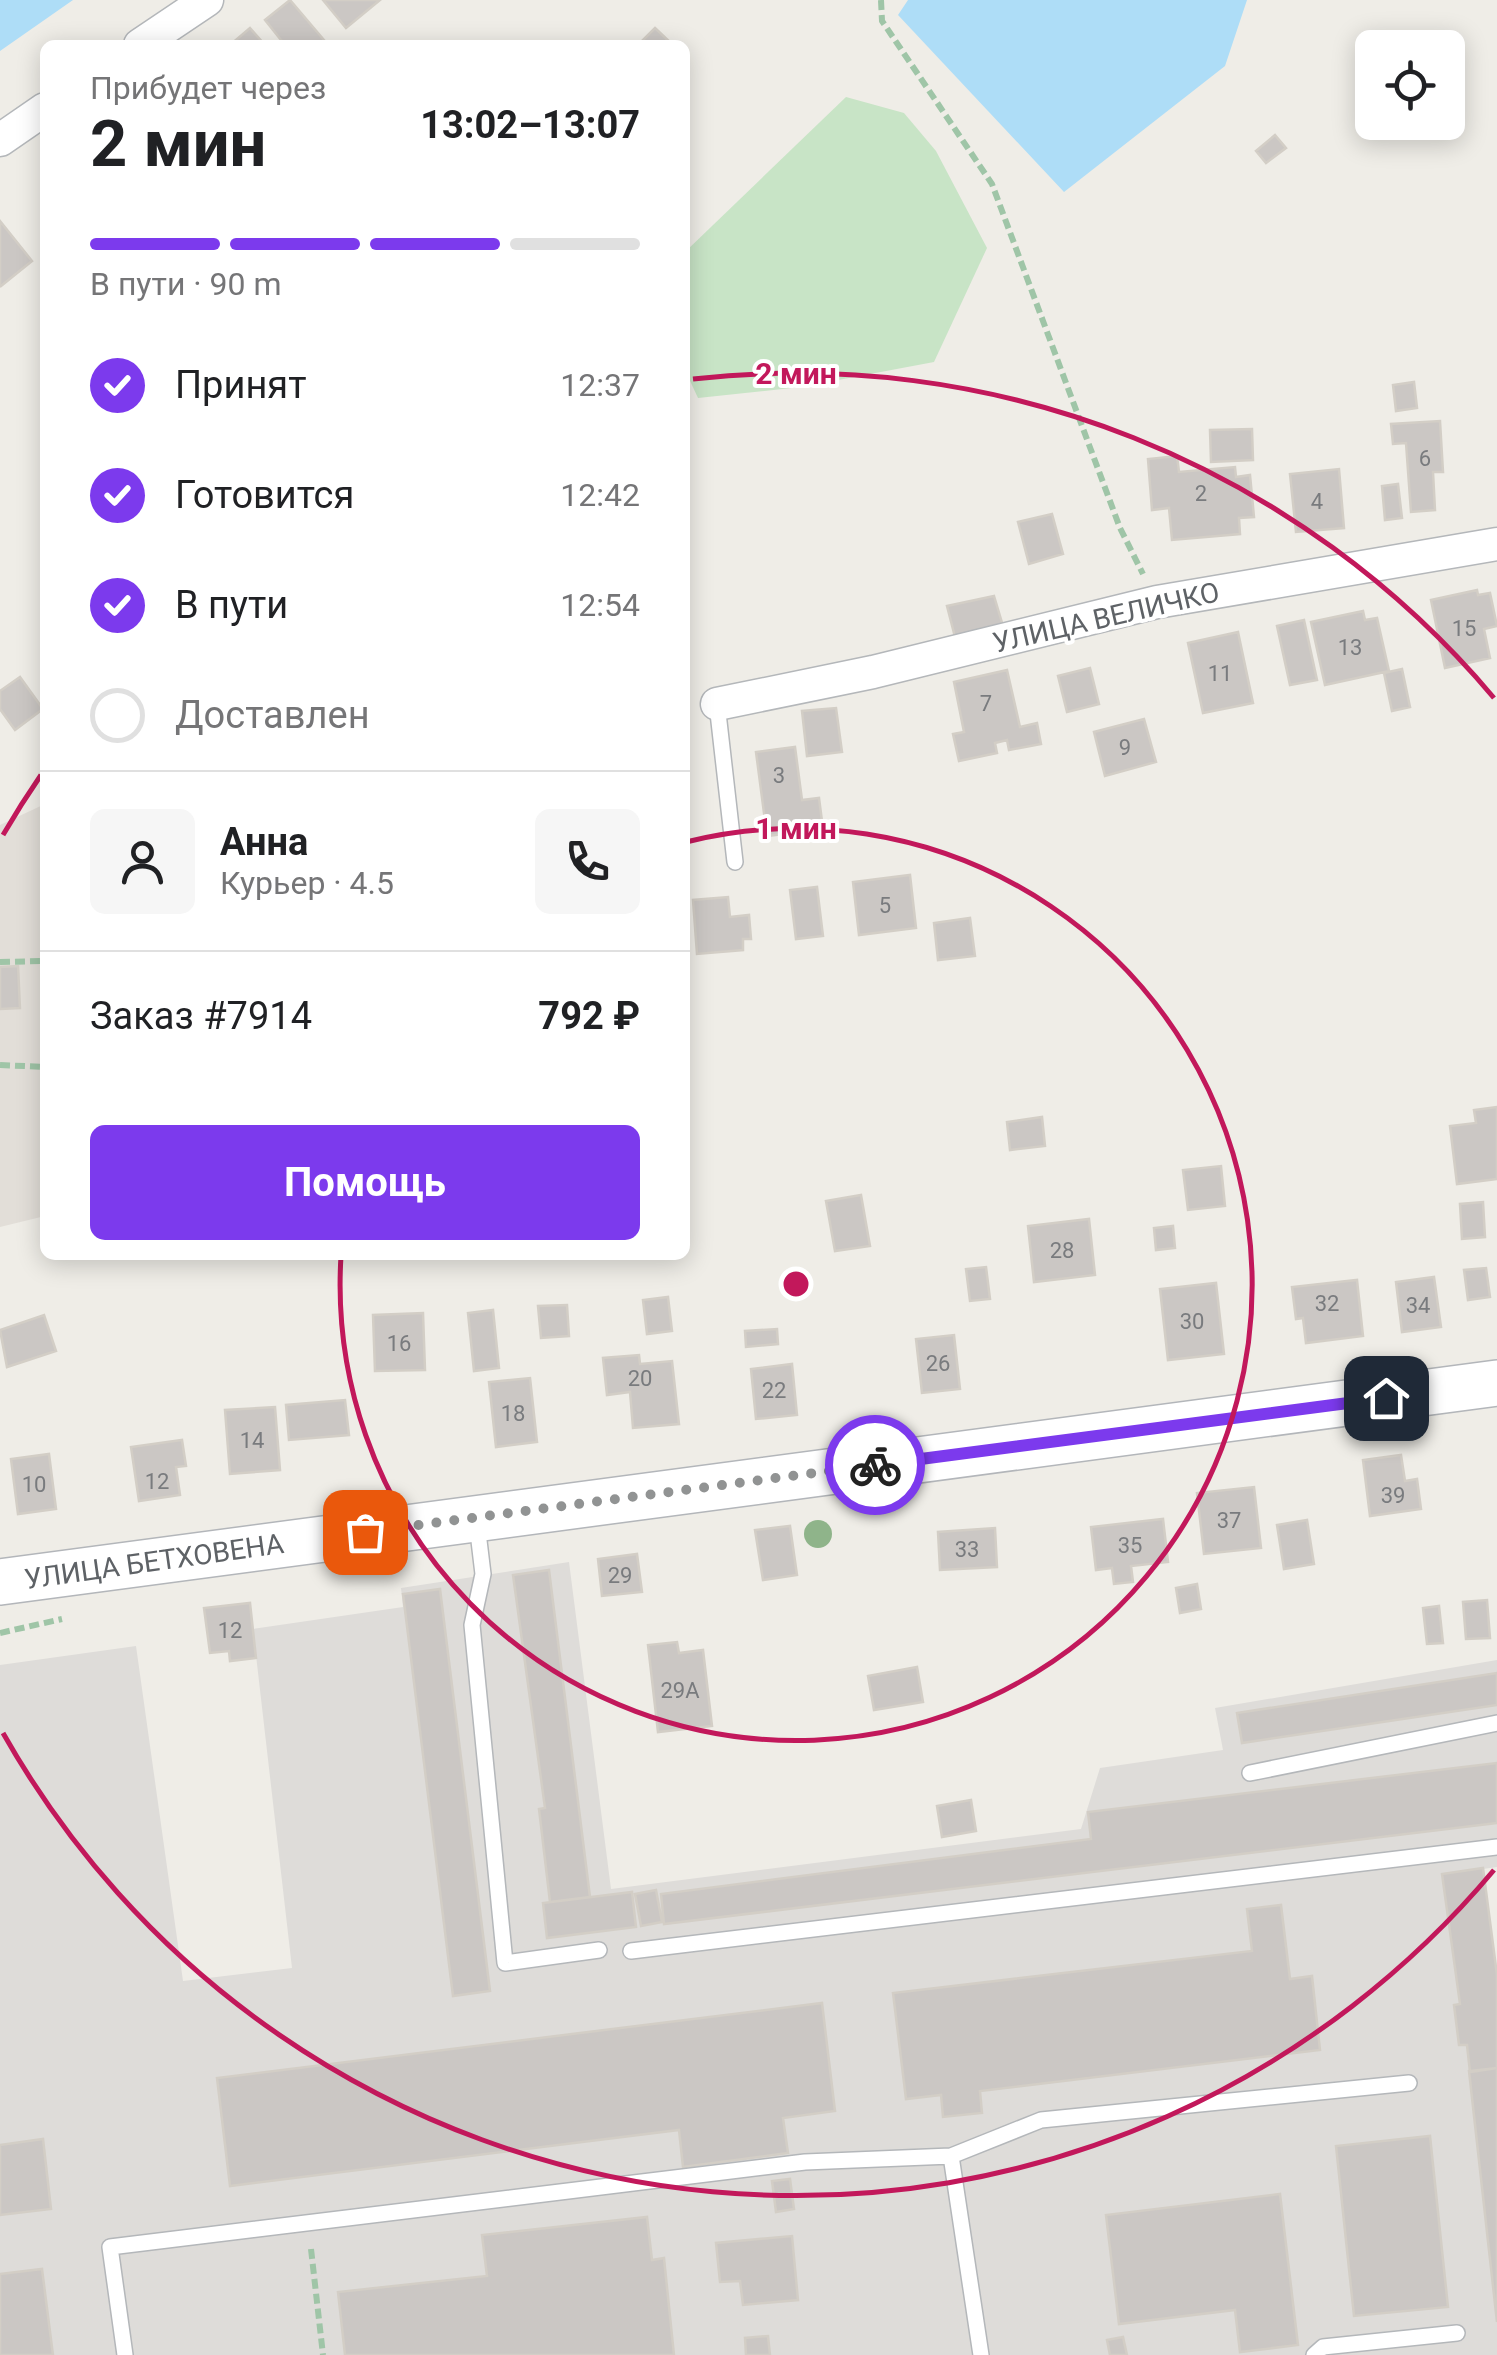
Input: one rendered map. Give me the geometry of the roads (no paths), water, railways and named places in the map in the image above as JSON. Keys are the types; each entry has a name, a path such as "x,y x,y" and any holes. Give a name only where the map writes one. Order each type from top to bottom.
{"main road":[{"name":"УЛИЦА БЕТХОВЕНА","path":"0,1582 1497,1383"}],"street":[{"path":"147,40 207,0"},
{"path":"0,140 40,113"},
{"name":"УЛИЦА ВЕЛИЧКО","path":"718,704 873,672 1157,602 1497,544"}],"lane":[{"path":"718,704 734,862"},
{"path":"477,1517 483,1574 472,1625 505,1963 598,1950"},
{"path":"1250,1772 1497,1723"},
{"path":"631,1951 1497,1847"},
{"path":"125,2355 110,2247 805,2162 951,2156 1041,2120 1409,2084"},
{"path":"951,2156 981,2355"},
{"path":"1314,2355 1323,2347 1457,2333"}],"water":[{"path":"0,0 73,0 0,51"},
{"path":"908,0 1247,0 1225,66 1064,192 898,15"}]}
